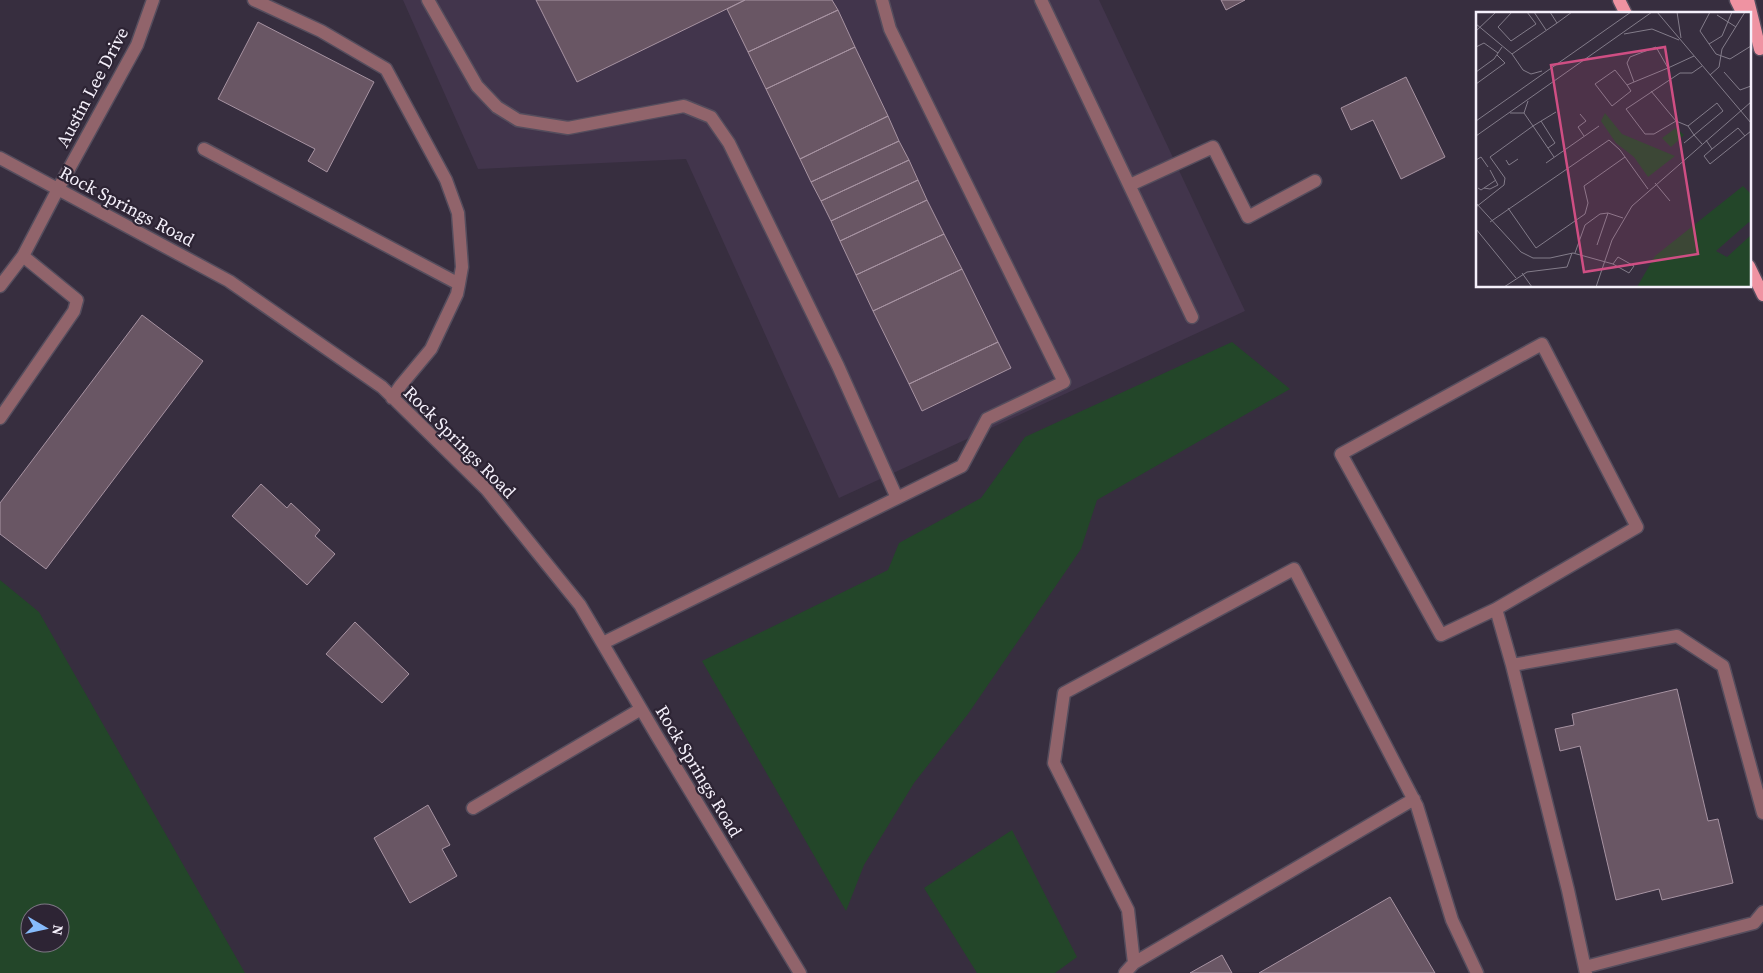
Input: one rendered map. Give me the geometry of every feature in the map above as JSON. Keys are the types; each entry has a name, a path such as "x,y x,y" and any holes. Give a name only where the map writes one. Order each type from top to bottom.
{"main road":[{"path":"1620,0 1625,12"},
{"path":"1736,0 1742,12"},
{"path":"1748,0 1761,52"},
{"path":"1750,29 1761,52"},
{"path":"1750,268 1763,295"}],"street":[{"name":"Austin Lee Drive","path":"0,286 23,256 137,45 153,0"},
{"path":"254,0 321,31 386,70 446,180 458,213 462,267 457,294 431,349 392,398"},
{"path":"428,0 477,86 497,107 518,120 568,128 684,106 711,117 729,143 838,366 897,498"},
{"path":"603,643 962,466 987,419 1064,382 890,29 882,0"},
{"path":"1041,0 1192,317"},
{"path":"1130,185 1213,147 1248,217 1315,181"},
{"path":"204,149 459,284"},
{"name":"Rock Springs Road","path":"0,158 229,281 382,387 487,490 580,605 800,973"},
{"path":"0,418 77,304 77,300 23,256"},
{"path":"1542,344 1637,527 1496,609 1441,634 1341,454 1542,344"},
{"path":"1134,963 1128,910 1054,763 1064,693 1294,569 1414,799 1452,920 1477,973"},
{"path":"1496,609 1512,665 1586,970 1754,923 1763,912"},
{"path":"1512,665 1677,636 1723,666 1763,813"},
{"path":"473,808 641,709"},
{"path":"1125,973 1134,963 1414,799"}],"shaded area":[{"path":"403,0 1099,0 1245,311 839,498 686,159 478,169"}],"green space":[{"path":"1232,342 1290,389 1097,500 1081,549 968,714 914,783 864,865 846,911 702,661 888,570 899,543 981,498 1025,437"},
{"path":"0,580 39,612 245,973 0,973"},
{"path":"1012,830 1077,957 1055,973 977,973 924,888"}],"building":[{"path":"536,0 745,0 577,82"},
{"path":"745,0 832,0 838,10 748,52 727,9"},
{"path":"1221,0 1245,0 1226,10"},
{"path":"838,10 855,47 766,89 748,52"},
{"path":"258,22 374,82 327,172 308,161 315,149 218,99"},
{"path":"855,47 888,116 800,159 766,89"},
{"path":"1406,77 1445,157 1401,179 1373,120 1351,130 1341,108"},
{"path":"888,116 899,141 811,182 800,159"},
{"path":"899,141 909,160 821,201 811,182"},
{"path":"909,160 918,180 831,221 821,201"},
{"path":"918,180 927,200 840,241 831,221"},
{"path":"927,200 944,234 856,275 840,241"},
{"path":"944,234 962,269 873,311 856,275"},
{"path":"962,269 998,342 909,384 873,311"},
{"path":"142,315 203,361 46,569 0,534 0,503"},
{"path":"998,342 1011,368 922,411 909,384"},
{"path":"261,484 287,508 291,503 320,530 315,536 335,554 307,585 232,516"},
{"path":"355,622 409,674 382,703 326,654"},
{"path":"1677,689 1708,821 1718,819 1733,883 1662,900 1659,889 1616,900 1580,746 1560,751 1555,729 1574,725 1572,714"},
{"path":"428,805 450,845 442,849 457,876 410,903 374,838"},
{"path":"1390,897 1435,973 1259,973"},
{"path":"1222,955 1232,973 1190,973"}]}
